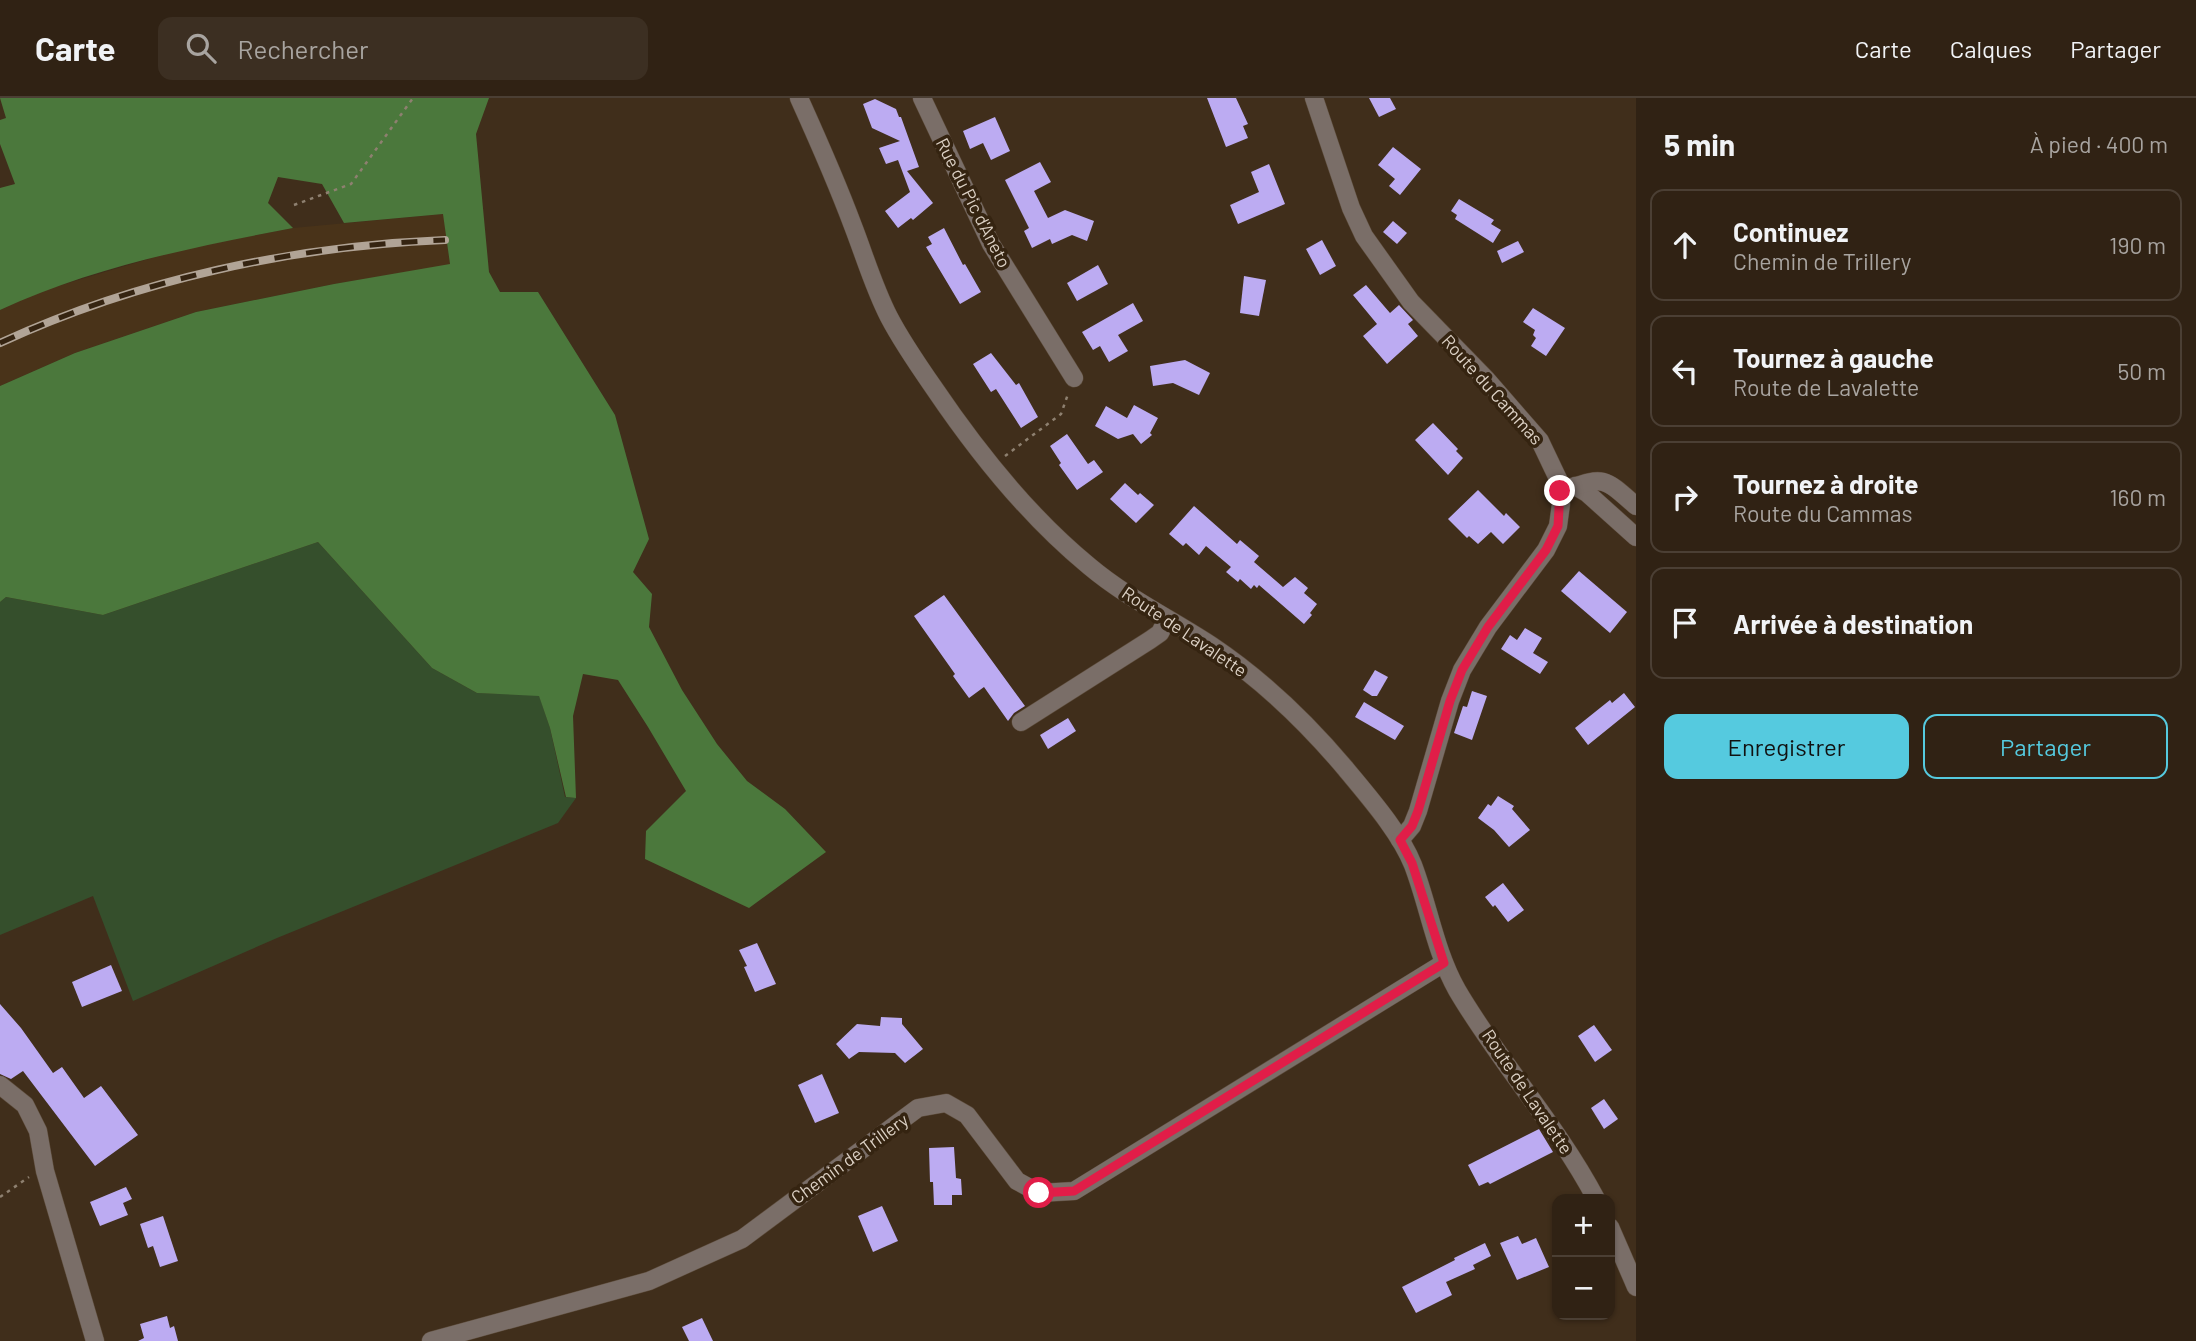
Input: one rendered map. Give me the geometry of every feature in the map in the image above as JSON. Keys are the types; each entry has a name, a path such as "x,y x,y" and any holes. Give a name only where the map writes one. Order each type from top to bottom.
{"street":[{"name":"Rue du Pic d'Aneto","path":"922,98 990,244 1074,378"},
{"name":"Route du Cammas","path":"1314,98 1351,208 1364,236 1411,302 1486,379 1540,440 1560,483 1568,489 1558,526 1546,550 1488,627 1462,670 1450,701 1418,811 1412,826 1400,840"},
{"name":"Route de Lavalette","path":"801,99 829,164 871,278 910,353 946,406 991,467 1056,537 1090,567 1127,594 1226,656 1300,720 1343,766 1400,840 1412,863 1444,963 1458,990 1547,1119 1593,1194"},
{"path":"1568,489 1595,480 1609,483 1636,506"},
{"path":"1568,489 1587,494 1636,537"},
{"path":"1021,722 1160,633 1167,619"},
{"name":"Chemin de Trillery","path":"431,1341 649,1281 742,1238 918,1108 946,1103 967,1115 1017,1181 1039,1193 1074,1191 1444,963"},
{"path":"0,1085 25,1105 37,1131 45,1171 96,1341"},
{"path":"1615,1239 1636,1287"}],"path":[{"path":"294,205 351,184 413,98"},
{"path":"991,467 1061,414 1074,378"},
{"path":"0,1197 25,1179 45,1171"}],"shaded area":[{"path":"444,214 450,265 334,284 196,312 75,353 0,386 0,310 38,292 182,249 293,228"}],"green space":[{"path":"0,98 489,98 476,134 489,272 500,292 538,292 615,415 649,539 633,572 652,594 649,627 682,690 717,744 747,781 785,809 826,852 749,908 645,859 646,831 686,791 618,680 583,674 573,716 576,798 566,797 550,728 539,696 477,693 432,668 318,542 103,615 6,597 0,602 0,386 75,353 196,312 450,264 443,214 344,223 322,184 278,177 268,203 293,228 181,251 107,270 0,310 0,188 15,184 0,144 0,120 6,118"},
{"path":"318,542 432,668 477,693 539,695 550,728 565,797 576,798 558,823 277,938 133,1001 93,896 0,935 0,602 6,597 103,615"}],"building":[{"path":"1207,98 1236,98 1248,124 1243,126 1248,138 1226,147"},
{"path":"1369,98 1390,98 1396,109 1379,117"},
{"path":"875,99 896,109 901,117 919,167 907,171 933,203 913,220 911,218 898,228 885,211 910,192 898,160 886,164 879,148 900,141 872,128 863,104"},
{"path":"995,117 1010,151 991,160 983,143 970,149 963,131"},
{"path":"1393,147 1421,169 1400,195 1389,186 1395,179 1378,165"},
{"path":"1040,162 1051,182 1034,191 1048,218 1065,210 1094,221 1087,241 1072,235 1052,244 1050,239 1032,248 1024,231 1029,228 1005,180"},
{"path":"1269,164 1285,204 1238,224 1230,205 1259,192 1251,172"},
{"path":"1459,199 1494,220 1491,224 1501,230 1493,243 1455,219 1457,215 1451,211"},
{"path":"1393,221 1407,233 1397,244 1383,232"},
{"path":"944,228 981,292 960,304 926,247 932,244 928,237"},
{"path":"1322,240 1336,266 1320,275 1306,249"},
{"path":"1518,241 1524,252 1502,263 1497,251"},
{"path":"1098,265 1108,284 1077,301 1067,283"},
{"path":"1244,276 1266,280 1259,316 1240,313"},
{"path":"1366,285 1390,313 1399,305 1413,320 1408,324 1418,336 1387,364 1363,336 1377,324 1353,295"},
{"path":"1133,303 1143,321 1118,335 1128,351 1109,362 1100,346 1093,350 1082,332"},
{"path":"1533,308 1565,328 1546,356 1531,346 1536,338 1533,335 1535,330 1523,322"},
{"path":"991,353 1016,385 1019,383 1038,417 1021,428 996,389 991,392 973,364"},
{"path":"1185,360 1210,373 1199,395 1173,383 1153,386 1150,366"},
{"path":"1134,405 1158,418 1150,433 1152,435 1141,444 1133,434 1118,439 1095,426 1106,406 1127,418"},
{"path":"1433,423 1463,458 1448,475 1415,440"},
{"path":"1067,434 1088,464 1094,460 1103,472 1077,490 1059,465 1061,463 1050,446"},
{"path":"1125,483 1154,505 1136,523 1110,499"},
{"path":"1478,490 1504,516 1506,513 1520,527 1503,544 1491,532 1478,544 1469,536 1467,538 1448,519"},
{"path":"1194,506 1237,544 1240,540 1259,556 1254,562 1283,587 1295,577 1308,588 1304,593 1317,604 1304,624 1259,585 1257,588 1254,585 1251,589 1240,579 1238,582 1226,572 1231,567 1206,546 1199,555 1186,543 1183,546 1169,534"},
{"path":"1579,571 1627,612 1610,633 1561,591"},
{"path":"944,595 1025,706 1008,721 984,687 969,698 914,616"},
{"path":"1525,628 1542,638 1533,653 1548,662 1540,674 1501,649 1510,635 1517,640"},
{"path":"1375,670 1388,677 1377,696 1372,696 1363,690"},
{"path":"1472,691 1487,696 1472,740 1454,733 1463,706 1467,707"},
{"path":"1624,693 1635,707 1588,745 1575,728 1610,700 1612,703"},
{"path":"1364,702 1404,726 1395,740 1355,717"},
{"path":"1068,718 1076,731 1048,749 1040,735"},
{"path":"1498,796 1514,806 1512,809 1530,830 1509,847 1494,830 1478,818"},
{"path":"1503,883 1524,910 1508,922 1485,897"},
{"path":"757,943 776,984 755,992 739,950"},
{"path":"111,965 122,991 82,1007 72,982"},
{"path":"0,1004 53,1073 62,1067 84,1098 101,1086 138,1135 95,1166 23,1071 11,1079 0,1074"},
{"path":"881,1017 902,1018 902,1024 923,1049 905,1063 895,1053 859,1052 849,1059 836,1044 857,1024 880,1026"},
{"path":"1594,1025 1612,1050 1595,1062 1578,1036"},
{"path":"822,1074 839,1113 815,1123 798,1085"},
{"path":"1604,1099 1618,1119 1604,1129 1591,1108"},
{"path":"1539,1129 1553,1152 1490,1184 1488,1182 1479,1186 1468,1165"},
{"path":"954,1147 956,1178 961,1179 962,1195 952,1195 952,1205 934,1205 929,1148"},
{"path":"126,1187 132,1199 123,1203 128,1215 100,1226 90,1202"},
{"path":"882,1206 898,1241 873,1252 858,1216"},
{"path":"163,1216 178,1261 160,1267 153,1246 148,1248 140,1224"},
{"path":"1518,1236 1522,1244 1536,1238 1549,1267 1517,1280 1500,1243"},
{"path":"1485,1243 1491,1256 1473,1265 1475,1269 1446,1282 1452,1295 1416,1313 1402,1287"},
{"path":"167,1316 170,1328 174,1326 178,1341 138,1341 144,1338 140,1324"},
{"path":"702,1318 713,1341 689,1341 682,1327"}],"railway":[{"path":"0,343 107,301 218,270 331,250 445,240"}],"route":[{"path":"1039,1193 1074,1191 1444,963 1412,863 1400,840 1412,826 1418,811 1438,739 1462,670 1488,627 1546,550 1558,526 1560,491"}]}
